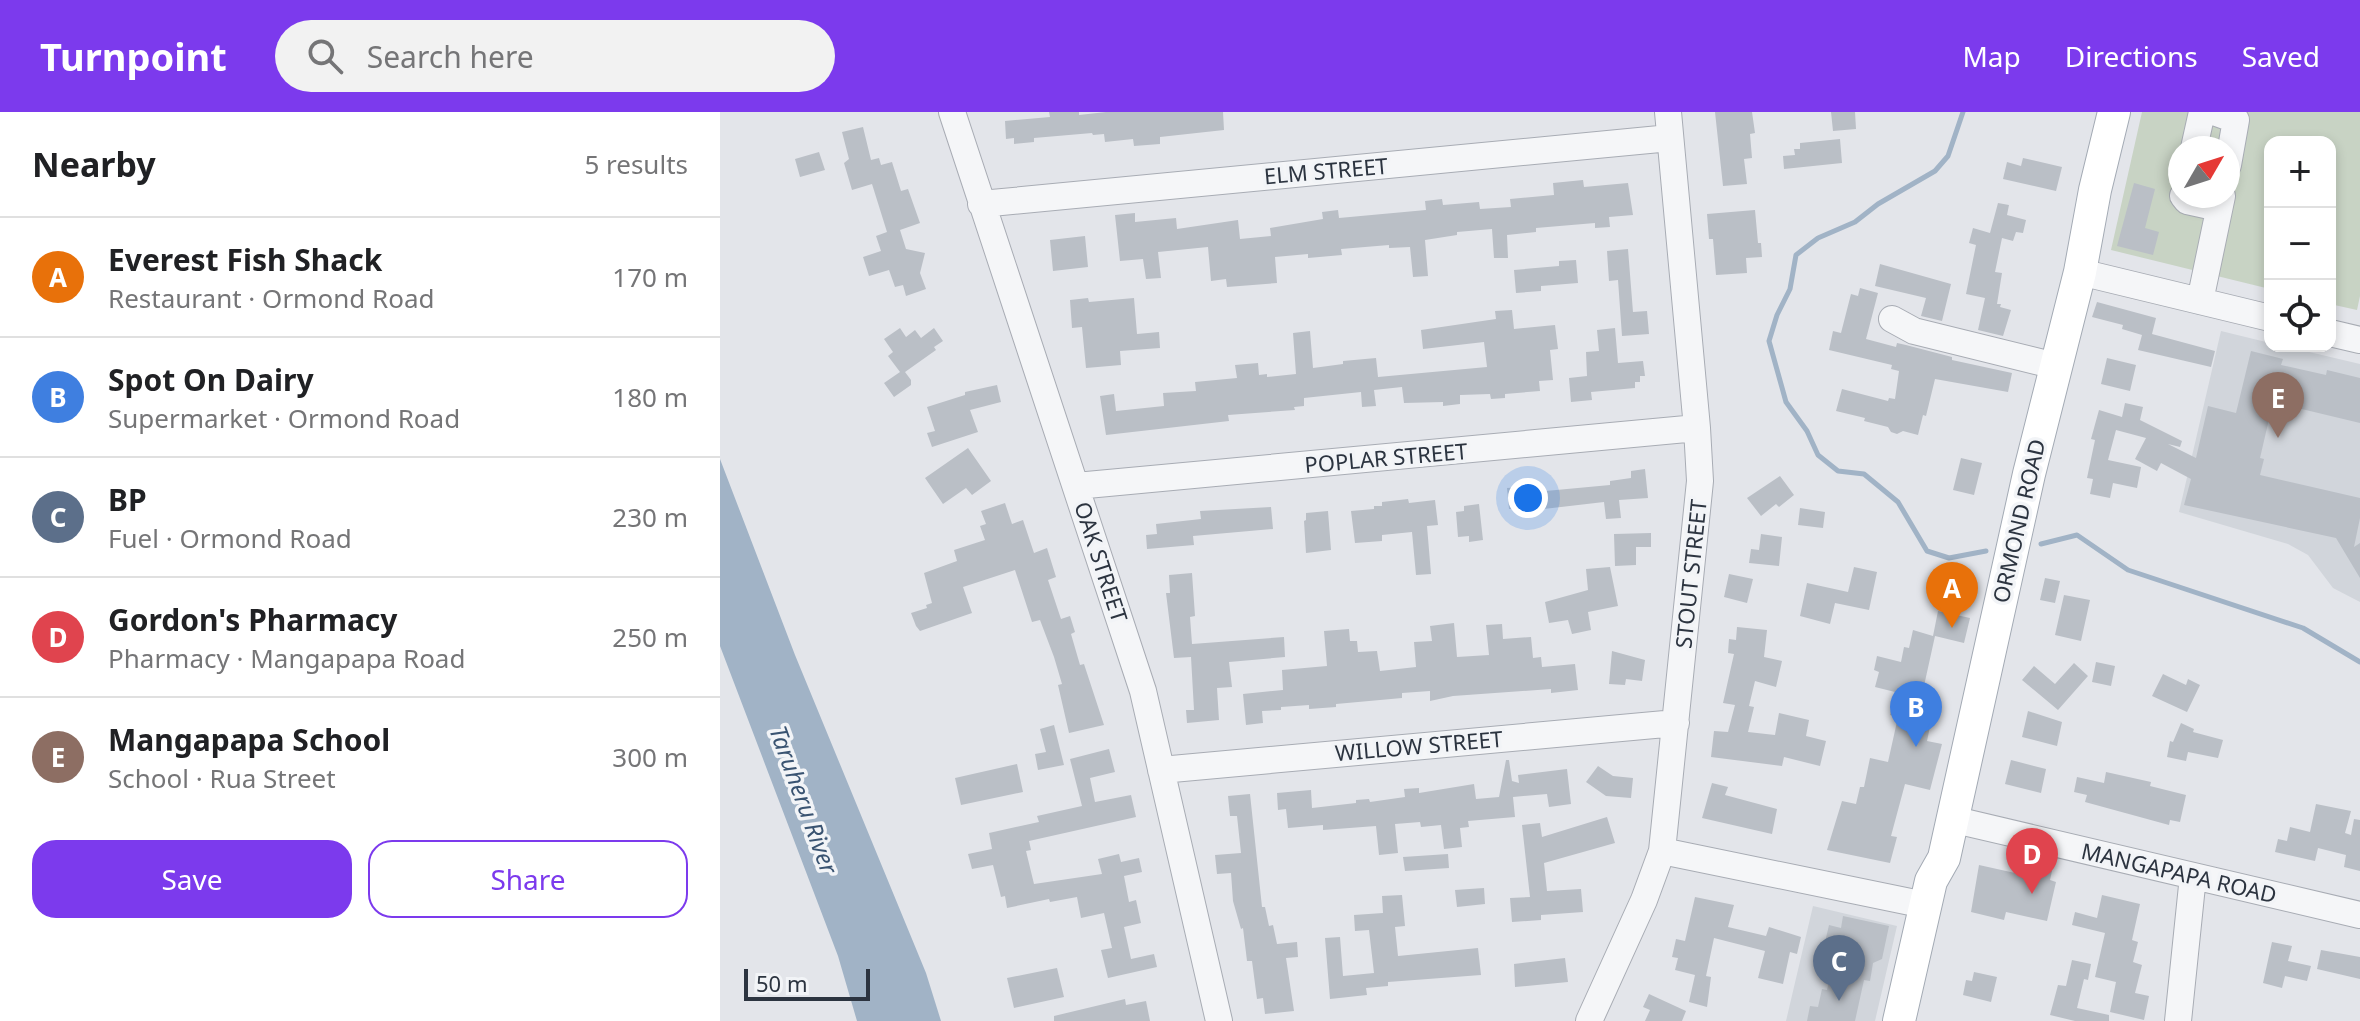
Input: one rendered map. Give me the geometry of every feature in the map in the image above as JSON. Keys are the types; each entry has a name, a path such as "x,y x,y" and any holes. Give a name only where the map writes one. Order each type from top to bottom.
{"main road":[{"name":"ORMOND ROAD","path":"1899,1021 1931,881 1944,858 2114,112"}],"street":[{"name":"OAK STREET","path":"952,112 1143,691 1219,1021"},
{"path":"2197,136 2202,112"},
{"path":"2214,112 2236,120 2233,136"},
{"name":"ELM STREET","path":"981,204 1669,125"},
{"name":"STOUT STREET","path":"1589,1021 1644,900 1662,851 1700,481 1669,125"},
{"path":"2200,301 2219,208"},
{"path":"2080,272 2264,317"},
{"path":"1892,319 1914,331 2056,366"},
{"path":"2336,334 2360,340"},
{"name":"POPLAR STREET","path":"1076,486 1697,428"},
{"name":"WILLOW STREET","path":"1161,770 1676,723"},
{"name":"MANGAPAPA ROAD","path":"1951,819 2360,915"},
{"path":"1662,851 1925,905"},
{"path":"2178,1021 2193,876"}],"shaded area":[{"path":"2221,331 2264,342 2264,352 2309,352 2360,364 2360,602 2333,588 2308,555 2288,544 2179,512"},
{"path":"1813,906 1897,926 1875,1021 1786,1021"}],"green space":[{"path":"2142,112 2360,112 2360,296 2357,310 2336,305 2336,136 2264,136 2264,288 2111,250"}],"water":[{"name":"Taruheru River","path":"720,459 795,655 926,973 941,1021 857,1021 838,956 720,646"}],"building":[{"path":"1049,112 1079,112 1079,115 1106,112 1223,112 1224,130 1160,137 1160,144 1134,146 1133,139 1105,142 1104,134 1092,133 1034,138 1034,142 1014,144 1014,138 1006,139 1005,121 1050,117"},
{"path":"1715,112 1752,112 1755,133 1750,134 1752,158 1744,159 1747,184 1723,186"},
{"path":"1831,112 1855,112 1856,129 1833,131"},
{"path":"863,127 871,160 879,158 881,165 892,162 901,191 908,189 920,223 900,230 906,249 925,253 920,273 926,289 906,296 903,285 895,287 889,270 869,276 863,257 881,251 876,236 887,232 872,184 852,190 844,163 849,159 842,132"},
{"path":"1840,139 1842,163 1784,169 1783,156 1795,155 1794,149 1800,149 1800,143"},
{"path":"819,152 825,170 800,177 795,159"},
{"path":"2023,158 2062,167 2056,191 2003,179 2007,162 2021,166"},
{"path":"1583,180 1584,187 1628,183 1633,215 1609,217 1610,227 1595,228 1595,223 1536,228 1536,232 1507,235 1508,258 1494,258 1492,229 1457,232 1457,235 1425,240 1428,276 1413,277 1410,247 1389,248 1389,245 1341,249 1342,255 1275,257 1277,283 1227,287 1226,279 1211,281 1208,247 1158,252 1161,278 1146,279 1143,259 1120,261 1115,215 1135,213 1135,222 1176,218 1177,229 1238,220 1240,239 1271,236 1270,228 1323,219 1322,212 1338,210 1339,218 1426,210 1425,201 1442,199 1443,205 1479,202 1480,209 1511,207 1510,199 1554,195 1553,183"},
{"path":"2134,183 2155,189 2145,228 2159,232 2153,255 2117,246"},
{"path":"1998,203 2009,205 2007,215 2026,220 2023,233 2016,232 2013,241 2002,238 1995,272 2002,273 1997,304 2011,310 2003,336 1978,330 1985,298 1966,294 1976,245 1969,243 1973,228 1990,233"},
{"path":"1755,210 1762,257 1746,258 1747,273 1716,275 1707,214"},
{"path":"1085,236 1088,267 1053,271 1050,240"},
{"path":"1628,249 1633,312 1647,311 1649,334 1622,336 1618,280 1609,281 1607,251"},
{"path":"1576,260 1578,283 1541,286 1541,291 1516,293 1514,270 1559,266 1559,261"},
{"path":"1880,264 1951,284 1942,321 1921,316 1926,298 1875,286"},
{"path":"1860,288 1878,293 1866,339 1896,347 1897,343 1906,345 1952,357 1952,360 2012,373 2008,392 1935,379 1918,435 1903,431 1897,434 1888,427 1864,421 1865,418 1836,411 1842,389 1888,401 1889,398 1895,399 1899,371 1891,369 1892,365 1829,350 1833,331 1841,333 1851,294 1858,296"},
{"path":"1088,298 1089,302 1134,298 1137,334 1159,332 1160,348 1120,351 1121,365 1086,368 1082,327 1072,328 1070,300"},
{"path":"2097,302 2156,318 2152,334 2215,351 2211,367 2138,350 2142,335 2122,329 2123,325 2092,317"},
{"path":"1512,310 1514,329 1555,325 1558,349 1550,350 1553,380 1539,381 1540,391 1505,394 1505,398 1491,399 1490,394 1460,395 1460,404 1443,406 1443,402 1404,403 1402,387 1374,390 1376,406 1362,407 1361,392 1304,398 1304,406 1294,407 1295,410 1228,415 1229,421 1106,435 1100,396 1114,394 1116,411 1164,406 1163,393 1196,391 1195,382 1237,378 1235,365 1258,363 1259,375 1267,374 1267,377 1296,374 1293,333 1310,331 1313,368 1376,358 1378,377 1487,367 1484,342 1423,349 1421,330 1496,319 1495,311"},
{"path":"900,328 906,337 915,330 921,338 934,328 943,341 934,347 936,350 905,372 911,385 894,397 884,383 900,372 888,356 893,352 884,339"},
{"path":"1615,328 1618,363 1643,361 1645,376 1640,376 1640,382 1635,382 1635,388 1591,392 1592,400 1571,402 1569,378 1587,376 1586,352 1599,351 1597,330"},
{"path":"2251,351 2283,359 2281,365 2326,375 2327,370 2360,378 2360,423 2273,402 2260,458 2264,459 2260,475 2360,498 2360,518 2354,547 2360,543 2360,578 2336,538 2184,505 2191,479 2161,463 2157,471 2135,459 2146,438 2116,430 2108,460 2141,467 2137,488 2113,483 2110,498 2090,494 2093,479 2087,478 2095,440 2091,439 2099,410 2122,417 2125,403 2143,407 2140,420 2182,441 2180,447 2168,444 2196,458 2208,406 2236,413"},
{"path":"2107,358 2136,365 2130,391 2101,384"},
{"path":"997,385 1001,402 970,410 978,432 932,447 927,433 935,431 927,407 965,395 965,392"},
{"path":"968,448 991,481 972,495 966,488 943,504 925,478"},
{"path":"1961,458 1982,463 1974,495 1953,490"},
{"path":"1645,469 1648,498 1619,500 1621,518 1606,519 1604,502 1535,510 1535,507 1509,509 1507,488 1523,487 1524,493 1610,485 1610,481 1631,478 1631,471"},
{"path":"1780,476 1794,495 1761,516 1747,498"},
{"path":"1408,499 1409,503 1435,500 1438,525 1427,526 1431,574 1416,575 1412,532 1382,535 1382,541 1355,543 1351,511 1374,509 1374,506 1382,506 1382,502"},
{"path":"1005,503 1012,524 1023,520 1034,553 1047,548 1056,577 1048,580 1061,619 1070,616 1075,632 1071,634 1080,665 1084,664 1104,725 1069,733 1058,685 1062,684 1054,657 1040,620 1032,622 1015,570 963,587 972,613 920,631 916,626 911,613 932,603 924,573 957,561 954,550 985,540 980,526 986,524 981,511"},
{"path":"1479,504 1483,540 1469,542 1469,536 1458,537 1456,512 1464,511 1464,506"},
{"path":"1271,507 1273,529 1193,536 1194,545 1147,549 1146,535 1157,534 1156,524 1201,519 1200,511"},
{"path":"1800,508 1825,512 1823,528 1798,525"},
{"path":"1328,511 1331,550 1306,553 1306,513"},
{"path":"1651,533 1651,547 1636,547 1636,565 1615,566 1614,534"},
{"path":"1761,534 1782,537 1779,566 1749,563 1751,549 1759,550"},
{"path":"1610,567 1618,606 1588,612 1591,630 1572,634 1568,620 1549,623 1545,602 1588,590 1586,569"},
{"path":"1854,567 1877,572 1869,610 1835,603 1830,624 1800,616 1807,583 1848,592"},
{"path":"1192,573 1195,616 1190,617 1192,644 1284,637 1285,657 1229,662 1232,687 1217,688 1219,720 1187,723 1186,710 1194,710 1191,657 1174,658 1166,593 1170,593 1169,575"},
{"path":"1729,574 1753,579 1747,603 1724,597"},
{"path":"2045,578 2060,581 2055,603 2040,600"},
{"path":"2064,595 2090,600 2081,641 2055,635"},
{"path":"1938,611 1970,618 1964,643 1935,636 1922,695 1936,698 1927,741 1942,744 1930,790 1905,784 1891,836 1897,837 1890,863 1827,850 1842,801 1856,804 1860,787 1864,787 1870,758 1888,762 1898,717 1890,715 1895,692 1875,687 1879,672 1874,670 1877,656 1901,662 1904,647 1909,648 1913,630 1933,636"},
{"path":"1454,623 1457,657 1489,655 1486,625 1502,624 1503,639 1531,637 1533,658 1541,657 1542,667 1575,664 1578,690 1453,696 1430,701 1430,691 1402,693 1402,698 1336,704 1336,707 1281,707 1281,710 1262,711 1263,723 1246,725 1243,694 1283,690 1282,670 1327,666 1324,631 1349,629 1350,641 1357,641 1358,652 1377,651 1380,671 1416,667 1414,642 1432,641 1430,626"},
{"path":"1737,627 1767,630 1764,657 1782,661 1776,687 1755,681 1749,706 1754,707 1748,732 1775,735 1779,713 1809,720 1806,736 1826,741 1820,766 1784,757 1782,766 1711,757 1714,731 1728,732 1735,705 1723,703 1734,654 1728,653 1729,639 1736,640"},
{"path":"1612,651 1645,660 1642,681 1626,679 1625,685 1609,684"},
{"path":"2096,662 2115,666 2111,686 2092,682"},
{"path":"2074,663 2088,676 2058,710 2022,680 2034,666 2055,684"},
{"path":"2163,674 2186,685 2188,679 2200,685 2187,712 2152,696"},
{"path":"2028,711 2062,722 2057,746 2022,737"},
{"path":"2181,723 2194,729 2193,732 2223,740 2218,758 2188,752 2186,761 2167,757 2170,741 2173,742"},
{"path":"1054,725 1064,765 1038,770 1035,754 1046,752 1040,729"},
{"path":"1109,749 1115,772 1090,778 1095,802 1131,795 1136,817 1029,841 1031,850 1026,851 1034,884 1102,874 1098,859 1119,854 1121,862 1139,858 1142,872 1124,876 1129,902 1136,900 1141,923 1124,927 1131,959 1154,954 1157,967 1108,978 1101,950 1112,948 1104,913 1081,918 1077,897 1007,908 993,865 972,869 968,854 992,849 989,833 1039,822 1037,816 1082,806 1070,759"},
{"path":"1506,760 1509,760 1512,781 1519,783 1518,775 1567,769 1571,804 1549,807 1547,794 1513,797 1515,817 1468,821 1469,827 1460,828 1462,847 1444,849 1441,825 1421,827 1420,822 1395,824 1398,853 1379,855 1376,826 1323,830 1323,825 1288,828 1286,809 1278,810 1277,793 1311,790 1312,808 1356,803 1356,800 1369,799 1370,802 1405,797 1404,789 1419,788 1419,793 1474,784 1476,799 1499,797"},
{"path":"2011,760 2046,769 2041,793 2005,784"},
{"path":"1017,764 1023,792 961,805 955,778"},
{"path":"1598,766 1613,776 1633,778 1631,798 1606,796 1586,782"},
{"path":"2106,772 2151,782 2150,786 2186,795 2180,822 2170,820 2169,825 2085,802 2087,795 2074,792 2077,777 2104,783"},
{"path":"1712,783 1728,787 1725,795 1777,809 1772,834 1702,818"},
{"path":"1250,794 1262,907 1265,907 1269,926 1273,925 1277,944 1297,942 1298,957 1286,958 1294,1011 1265,1014 1263,998 1257,999 1252,961 1247,961 1243,928 1233,901 1231,873 1217,874 1215,855 1241,853 1237,816 1230,816 1228,796"},
{"path":"2316,804 2351,811 2345,833 2351,835 2354,819 2360,820 2360,871 2344,867 2346,855 2318,848 2315,861 2275,852 2278,839 2287,841 2290,827 2310,832"},
{"path":"1607,817 1615,843 1544,863 1547,891 1581,889 1583,912 1541,915 1541,920 1512,922 1510,898 1530,897 1522,825 1540,823 1542,837"},
{"path":"1448,854 1449,868 1405,871 1403,857"},
{"path":"1979,865 2015,873 2016,869 2030,872 2032,866 2052,871 2050,880 2056,882 2047,921 2006,912 2004,920 1971,912"},
{"path":"1484,888 1485,904 1457,907 1455,890"},
{"path":"1402,895 1405,926 1395,927 1398,956 1478,948 1481,975 1388,982 1388,986 1366,988 1367,995 1330,999 1325,938 1340,937 1343,976 1374,973 1369,930 1355,931 1354,915 1383,913 1382,896"},
{"path":"2102,895 2140,904 2132,940 2138,942 2133,962 2142,965 2135,993 2149,996 2144,1020 2110,1012 2116,982 2095,977 2105,933 2072,925 2075,912 2097,918"},
{"path":"1695,897 1734,905 1728,927 1766,936 1769,927 1801,937 1797,954 1790,952 1783,984 1758,978 1765,951 1714,938 1706,976 1711,977 1707,1007 1689,1002 1695,975 1675,970 1678,958 1672,957 1676,939 1685,941"},
{"path":"1843,916 1889,926 1882,959 1873,963 1870,981 1864,980 1855,1021 1807,1021 1810,1006 1818,1007 1822,989 1827,990 1834,958 1822,955 1829,925 1841,928"},
{"path":"2272,942 2292,946 2288,961 2311,966 2307,981 2285,976 2282,988 2263,983"},
{"path":"2321,950 2360,957 2360,979 2317,969"},
{"path":"1565,958 1568,982 1515,987 1514,964"},
{"path":"2072,960 2091,964 2077,1008 2109,1015 2109,1021 2075,1021 2050,1015 2058,985 2066,986"},
{"path":"1057,968 1064,997 1014,1008 1007,978"},
{"path":"1974,972 1997,977 1991,1002 1963,995 1966,980 1972,981"},
{"path":"1649,994 1686,1011 1682,1021 1645,1021 1650,1010 1643,1007"},
{"path":"1125,999 1126,1005 1146,1001 1150,1021 1054,1021 1054,1016"}],"waterway":[{"path":"1963,112 1948,156 1935,171 1878,204 1855,222 1818,238 1796,255 1790,289 1769,341 1786,402 1807,431 1818,455 1838,471 1864,474 1898,502 1927,551 1949,558 1986,551"},
{"path":"2041,544 2077,535 2128,570 2303,628 2360,662"}],"place":[{"name":"Mangapapa School","path":"2278,438"},
{"name":"Everest Fish Shack","path":"1952,628"},
{"name":"Spot On Dairy","path":"1916,747"},
{"name":"Gordon's Pharmacy","path":"2032,894"},
{"name":"BP","path":"1839,1001"}]}
